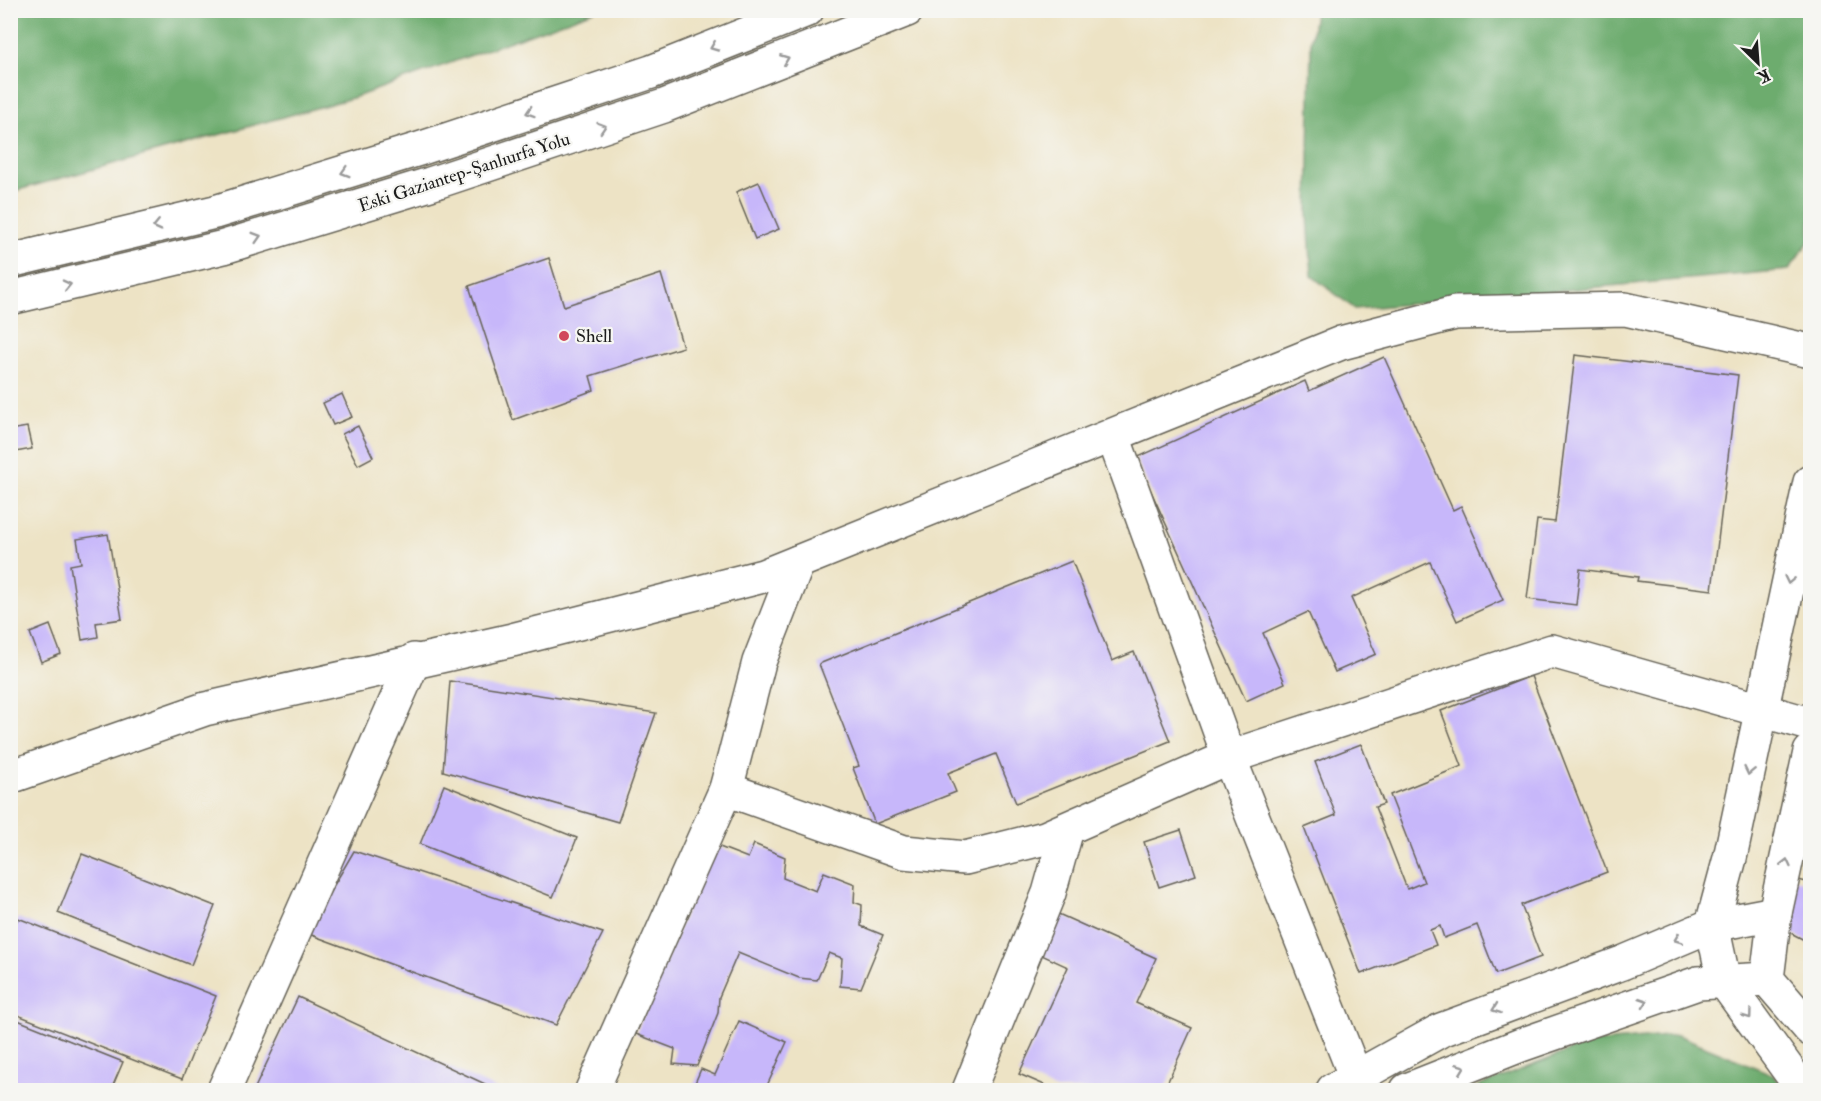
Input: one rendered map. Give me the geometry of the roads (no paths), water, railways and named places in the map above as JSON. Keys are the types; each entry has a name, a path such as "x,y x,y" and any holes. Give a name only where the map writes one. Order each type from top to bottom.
{"main road":[{"name":"Eski Gaziantep-Şanlıurfa Yolu","path":"10,261 214,212 419,149 651,72 807,10"},
{"name":"Eski Gaziantep-Şanlıurfa Yolu","path":"10,298 224,247 430,184 664,106 907,10"},
{"path":"10,777 205,709 414,660 512,640 763,576 1341,343 1455,313 1625,309 1810,351"},
{"path":"1113,436 1350,1086 1441,1030 1622,963 1712,925 1775,913"},
{"path":"1803,1090 1724,981 1712,925 1730,858 1810,482"},
{"path":"592,1090 726,789 759,662 798,562"},
{"path":"726,789 904,852 965,858 1045,838 1229,757 1552,651 1810,724"},
{"path":"224,1090 414,660"},
{"path":"1810,752 1775,913 1767,979 1810,1029"},
{"path":"978,1088 1049,893 1066,829"},
{"path":"1407,1090 1521,1045 1698,983 1767,979"}],"place":[{"name":"Shell","path":"564,336"}]}
